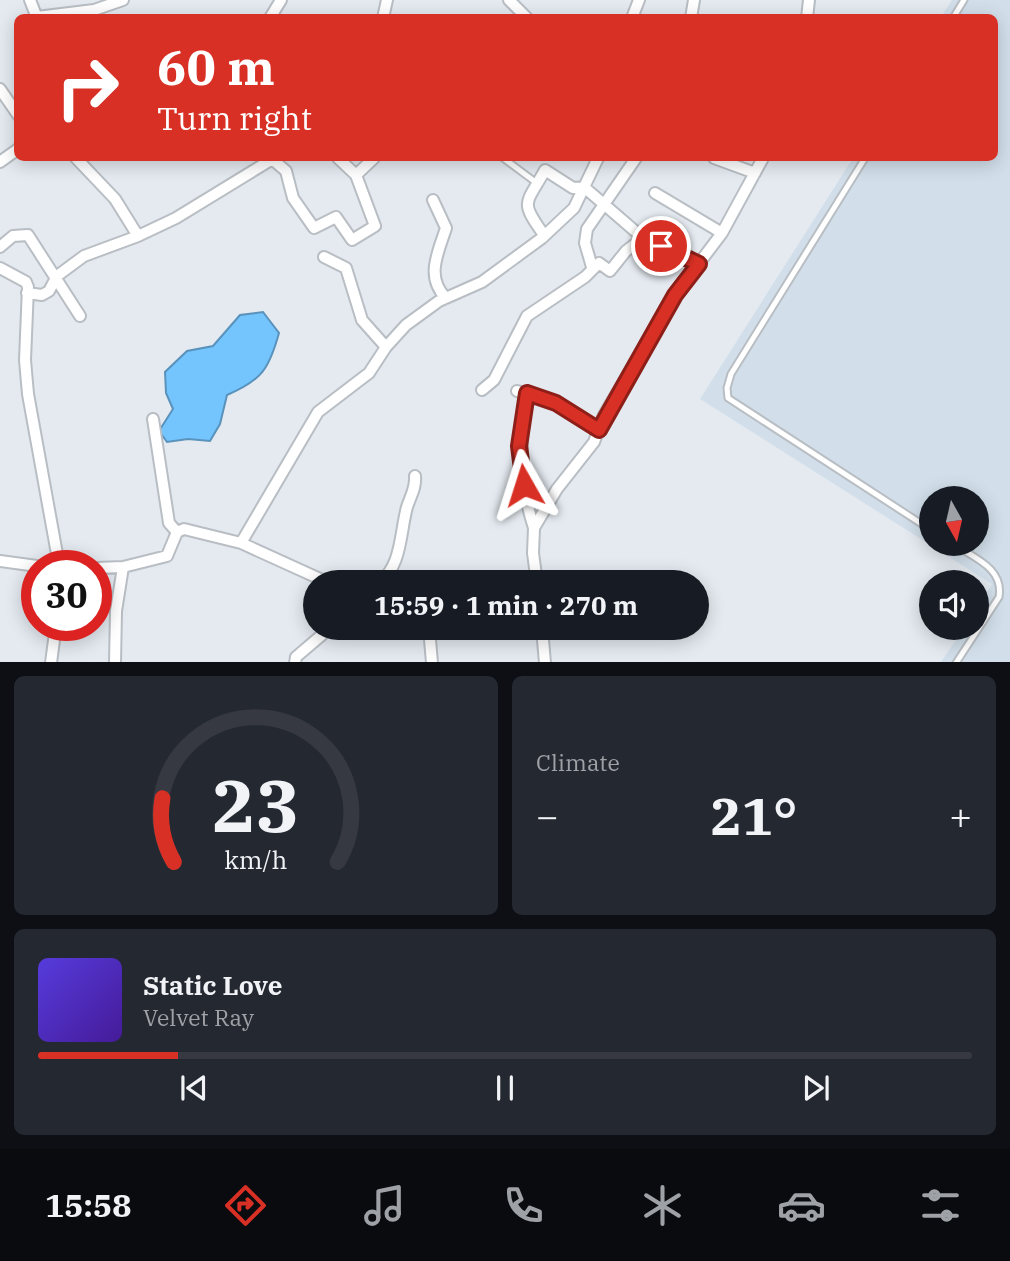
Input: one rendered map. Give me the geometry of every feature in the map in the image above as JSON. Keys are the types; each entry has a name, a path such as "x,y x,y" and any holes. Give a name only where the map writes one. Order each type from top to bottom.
{"street":[{"path":"61,14 94,10 123,0"},
{"path":"509,0 523,14"},
{"path":"0,89 14,108"},
{"path":"79,161 116,198 138,236"},
{"path":"27,293 42,295 49,291 57,276 84,256 138,236 176,218 268,161"},
{"path":"276,161 286,171 293,198 314,228 337,217 352,240 375,226 356,175 341,161"},
{"path":"356,175 371,161"},
{"path":"241,543 318,412 369,373 386,347 406,325 446,298 482,282 544,235 574,208 597,161"},
{"path":"592,267 585,243 587,229 634,161"},
{"path":"722,161 755,173"},
{"path":"534,528 557,489 594,442 675,295 722,233 761,161"},
{"path":"544,235 528,212 526,202 545,170 573,188 584,187 643,238 699,264"},
{"path":"655,193 722,233"},
{"path":"433,200 446,228 434,267 436,288 446,298"},
{"path":"0,247 13,236 28,235 57,276 80,316"},
{"path":"482,390 494,380 527,316 585,277 592,267 599,263 610,271 626,251 643,238"},
{"path":"324,257 346,268 362,320 386,347"},
{"path":"0,268 26,282 25,360 28,394 56,550"},
{"path":"535,570 534,528 526,503 519,446 522,392 556,403 599,430"},
{"path":"153,419 169,523 177,532"},
{"path":"390,570 401,544 407,508 416,487 415,475"},
{"path":"112,567 167,556 177,532 184,529 241,543 303,571"},
{"path":"0,561 21,564"},
{"path":"114,662 116,611 123,567"},
{"path":"295,662 296,657 316,640"},
{"path":"430,640 432,662"},
{"path":"543,640 545,662"},
{"path":"51,662 54,641"}],"lane":[{"path":"507,161 538,184"},
{"path":"863,161 731,374 727,388 728,398 919,522"},
{"path":"957,662 999,597 1001,586 992,569 972,556"}],"shaded area":[{"path":"952,0 1010,0 1010,662 941,662 956,640 989,640 989,589 992,584 989,582 989,570 970,570 948,556 989,556 989,486 919,486 919,538 700,399 851,161 998,161 998,14 943,14"}],"water":[{"path":"263,312 279,333 272,356 262,372 248,384 227,395 220,424 210,441 188,439 167,442 159,431 173,409 166,393 165,372 187,351 213,346 240,315"}],"route":[{"path":"524,485 519,446 527,393 556,403 599,430 604,415 675,295 699,264 661,246"}]}
